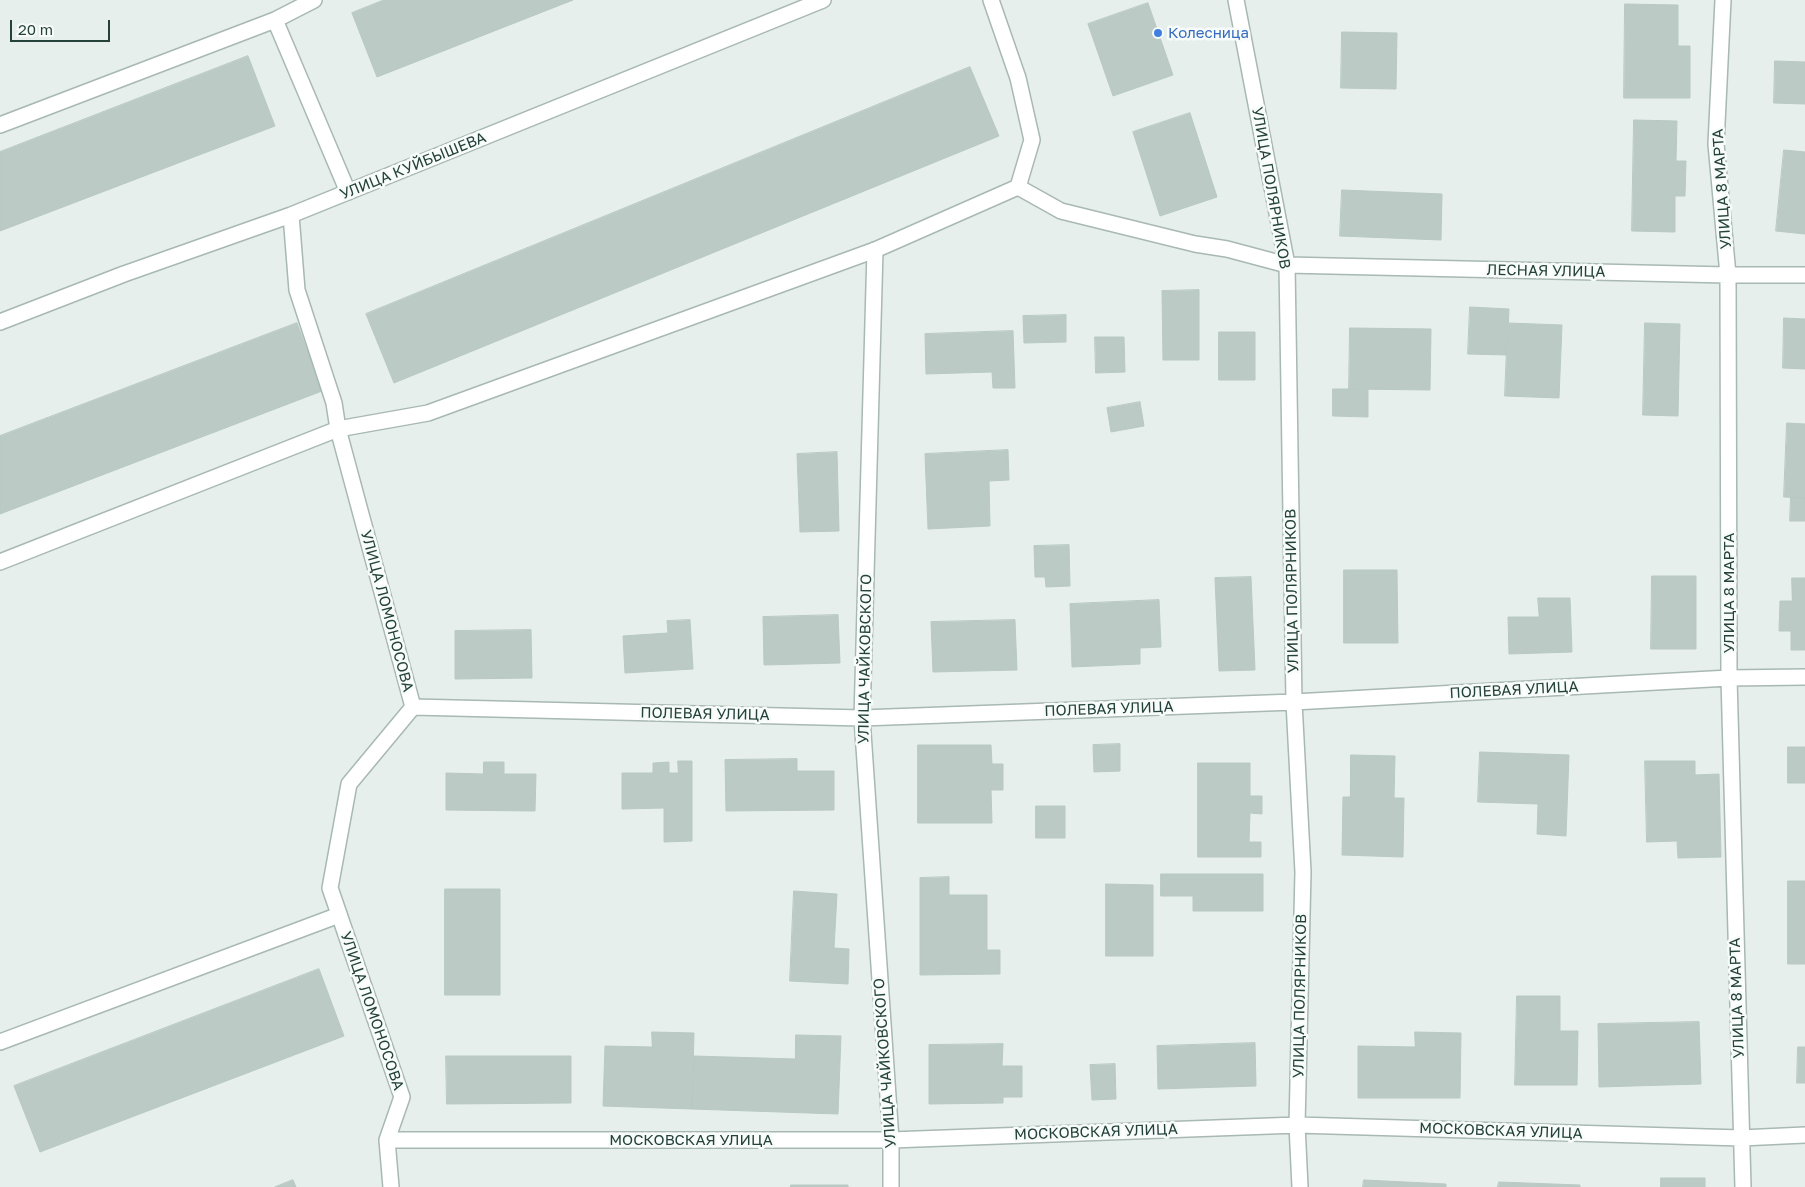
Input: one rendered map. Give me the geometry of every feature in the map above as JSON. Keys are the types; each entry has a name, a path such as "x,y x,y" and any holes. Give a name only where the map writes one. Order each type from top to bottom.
{"street":[{"path":"0,125 275,20 314,0"},
{"name":"УЛИЦА КУЙБЫШЕВА","path":"0,322 124,274 292,215 823,0"},
{"path":"0,562 338,429 428,413 875,250 1018,187 1032,140 1018,78 990,0"},
{"name":"УЛИЦА ПОЛЯРНИКОВ","path":"1236,0 1287,265 1294,702 1303,872 1296,1125 1300,1187"},
{"name":"УЛИЦА 8 МАРТА","path":"1723,0 1716,144 1728,275 1729,678 1741,1138 1744,1187"},
{"path":"275,20 348,192"},
{"name":"ЛЕСНАЯ УЛИЦА","path":"1018,187 1061,210 1195,244 1227,248 1287,265 1728,275 1805,274"},
{"name":"УЛИЦА ЛОМОНОСОВА","path":"292,215 297,290 334,404 338,429 413,707 349,784 330,888 402,1097 387,1140 391,1187"},
{"name":"УЛИЦА ЧАЙКОВСКОГО","path":"875,250 862,718 891,1140 891,1187"},
{"name":"ПОЛЕВАЯ УЛИЦА","path":"413,707 862,718 1294,702 1729,678 1805,677"},
{"path":"0,1042 339,914"},
{"name":"МОСКОВСКАЯ УЛИЦА","path":"387,1140 891,1140 1296,1125 1741,1138 1805,1135"}],"building":[{"path":"384,0 573,0 377,77 352,13"},
{"path":"1148,3 1173,75 1113,96 1088,24"},
{"path":"1625,4 1678,5 1678,46 1690,46 1690,98 1624,98"},
{"path":"1342,32 1397,33 1396,89 1341,88"},
{"path":"248,56 275,126 0,231 0,152"},
{"path":"1775,61 1805,62 1805,104 1774,103"},
{"path":"970,67 999,136 394,383 366,314"},
{"path":"1190,113 1217,197 1160,216 1133,132"},
{"path":"1634,120 1677,121 1676,161 1686,161 1685,196 1675,196 1675,232 1632,231"},
{"path":"1784,150 1805,152 1805,234 1776,231"},
{"path":"1342,190 1442,194 1441,240 1340,236"},
{"path":"1199,290 1199,360 1163,360 1162,291"},
{"path":"1470,307 1509,309 1507,355 1468,354"},
{"path":"1066,315 1066,342 1024,343 1023,316"},
{"path":"1784,318 1805,319 1805,369 1783,368"},
{"path":"297,323 322,391 0,514 0,436"},
{"path":"1508,323 1562,325 1559,398 1505,396"},
{"path":"1645,323 1680,324 1678,416 1643,415"},
{"path":"1350,328 1431,329 1430,390 1349,389"},
{"path":"1013,331 1015,388 993,388 992,372 926,374 925,334"},
{"path":"1219,332 1255,332 1255,380 1219,380"},
{"path":"1095,337 1124,337 1125,372 1096,373"},
{"path":"1333,389 1368,389 1368,417 1333,416"},
{"path":"1140,402 1144,426 1111,432 1107,408"},
{"path":"1787,423 1805,424 1805,498 1784,497"},
{"path":"1008,450 1009,480 989,481 990,526 928,529 925,454"},
{"path":"837,452 839,531 800,532 797,454"},
{"path":"1791,497 1805,498 1805,521 1790,521"},
{"path":"1069,545 1070,586 1046,587 1045,577 1035,577 1034,546"},
{"path":"1344,570 1397,570 1398,643 1344,643"},
{"path":"1652,576 1696,576 1696,649 1651,649"},
{"path":"1251,577 1255,670 1219,671 1215,578"},
{"path":"1792,578 1805,578 1805,650 1791,650 1791,631 1779,631 1780,601 1792,601"},
{"path":"1538,598 1570,598 1572,652 1509,654 1508,617 1539,617"},
{"path":"1159,600 1161,647 1140,648 1140,664 1072,667 1070,604"},
{"path":"838,615 840,663 764,665 763,617"},
{"path":"690,620 693,669 625,673 623,636 668,633 667,621"},
{"path":"1015,620 1017,670 933,672 931,622"},
{"path":"531,630 532,678 455,679 455,631"},
{"path":"1120,744 1120,771 1094,772 1093,745"},
{"path":"918,745 991,745 992,764 1003,764 1003,790 991,790 992,823 918,823"},
{"path":"1788,747 1805,747 1805,783 1788,783"},
{"path":"1480,752 1569,755 1566,836 1537,834 1538,804 1478,802"},
{"path":"1351,755 1395,756 1394,798 1404,798 1403,857 1342,855 1343,797 1350,797"},
{"path":"797,759 797,771 834,771 834,810 726,811 725,760"},
{"path":"678,761 692,761 692,841 664,842 664,808 622,809 622,773 653,773 653,763 669,762 669,773 678,773"},
{"path":"1645,761 1695,761 1695,775 1719,774 1721,857 1678,858 1677,841 1647,842"},
{"path":"484,762 504,762 504,774 536,774 535,811 446,810 446,773 483,774"},
{"path":"1198,763 1250,763 1250,796 1262,796 1262,814 1250,813 1249,842 1261,842 1261,857 1198,857"},
{"path":"1036,806 1065,806 1065,838 1036,838"},
{"path":"1161,874 1263,874 1263,911 1193,911 1193,896 1161,896"},
{"path":"949,877 949,895 987,895 987,950 1000,950 1000,974 920,975 920,878"},
{"path":"1788,881 1805,881 1805,964 1788,964"},
{"path":"1106,884 1153,885 1153,956 1106,956"},
{"path":"445,889 500,889 500,995 445,995"},
{"path":"794,891 837,894 834,948 849,949 848,984 790,981"},
{"path":"319,969 344,1036 40,1152 14,1086"},
{"path":"1517,996 1560,996 1560,1031 1578,1031 1577,1085 1515,1085"},
{"path":"1699,1022 1701,1084 1599,1087 1598,1024"},
{"path":"652,1032 694,1033 692,1109 603,1106 605,1046 652,1047"},
{"path":"1415,1032 1461,1033 1460,1098 1358,1098 1358,1046 1415,1047"},
{"path":"796,1035 841,1036 838,1114 692,1109 694,1056 795,1059"},
{"path":"1255,1043 1256,1086 1158,1089 1157,1046"},
{"path":"1003,1044 1002,1066 1022,1066 1022,1097 1003,1097 1003,1103 929,1104 929,1045"},
{"path":"1798,1047 1805,1047 1805,1083 1797,1083"},
{"path":"446,1056 571,1056 571,1103 447,1104"},
{"path":"1115,1064 1116,1099 1092,1100 1090,1065"},
{"path":"1661,1178 1705,1178 1705,1187 1661,1187"},
{"path":"293,1180 296,1187 275,1187"},
{"path":"1364,1180 1446,1184 1446,1187 1363,1187"},
{"path":"1499,1182 1580,1185 1580,1187 1498,1187"},
{"path":"791,1185 848,1185 848,1187 791,1187"}],"place":[{"name":"Колесница","path":"1158,33"}]}
